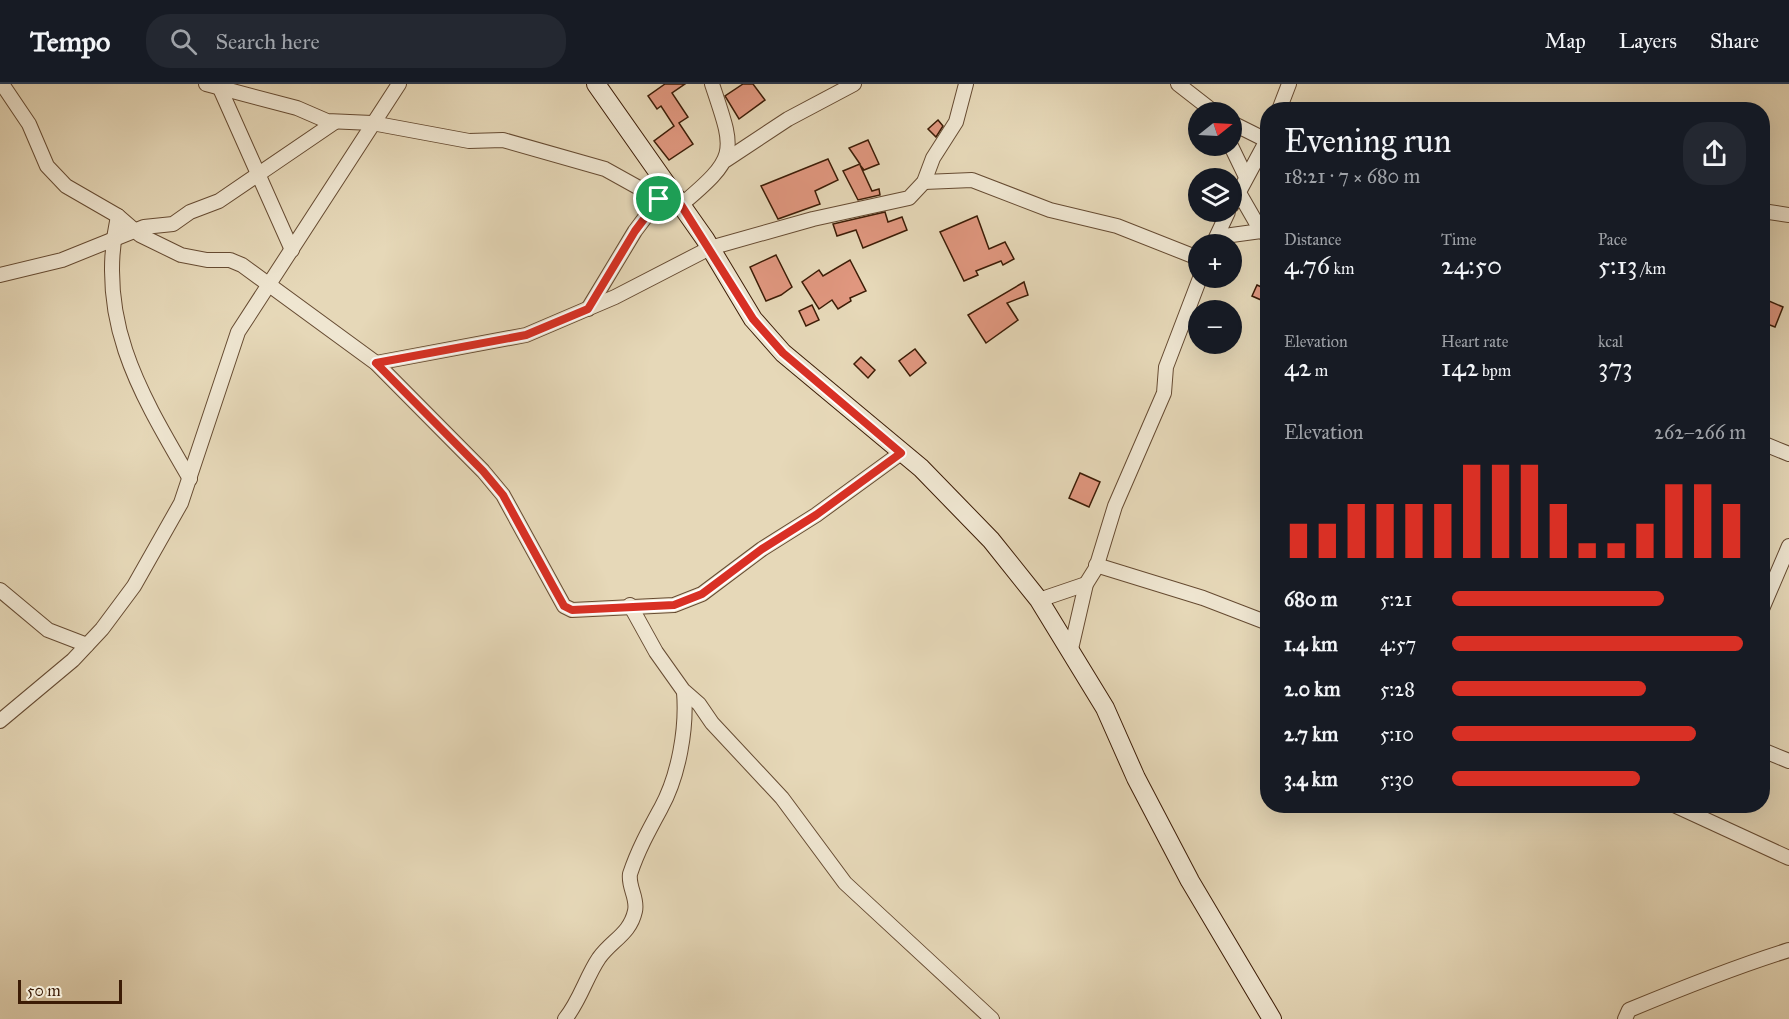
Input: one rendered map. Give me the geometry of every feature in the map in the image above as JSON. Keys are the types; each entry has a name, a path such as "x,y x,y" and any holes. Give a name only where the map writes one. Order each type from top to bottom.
{"street":[{"path":"2,84 29,124 47,166 66,186 118,216 134,231 181,255 236,263 376,363 483,471 503,495 564,606 572,610 630,605 674,605 702,594 762,549 809,520 901,453"},
{"path":"0,721 42,688 87,645 135,586 169,526 190,479 238,332 399,84"},
{"path":"596,84 710,248 753,319 783,353 921,468 991,540 1039,600 1105,708 1136,778 1190,881 1272,1019"},
{"path":"681,205 715,177 729,151 729,136 712,84"},
{"path":"726,160 788,119 854,84"},
{"path":"376,363 526,335 588,309 710,248 813,219 909,198 924,182 933,158 956,122 966,84"},
{"path":"1178,84 1201,102"},
{"path":"1282,102 1289,84"},
{"path":"215,86 292,250"},
{"path":"215,86 277,102 314,117 335,122 372,123 470,141 503,140 605,169 659,199 681,205"},
{"path":"0,275 62,260 144,227 172,224 190,212 219,201 335,122"},
{"path":"1242,128 1260,137"},
{"path":"1242,184 1260,152"},
{"path":"1236,156 1246,177"},
{"path":"924,182 972,180 1050,210 1118,226 1188,254"},
{"path":"1242,197 1260,227"},
{"path":"588,309 635,231 659,199"},
{"path":"1770,212 1789,215"},
{"path":"118,216 113,239 117,320 124,354 142,395 190,479"},
{"path":"1242,237 1260,234"},
{"path":"1071,649 1086,584 1096,565 1115,506 1164,393 1166,367 1196,288"},
{"path":"1770,447 1789,454"},
{"path":"1770,590 1789,546"},
{"path":"1096,565 1203,597 1260,620"},
{"path":"1039,600 1086,584"},
{"path":"0,590 48,630 87,645"},
{"path":"630,605 656,652 684,692 699,704 712,723 782,798 844,883 992,1019"},
{"path":"565,1019 576,1004 601,956 629,927 636,901 629,882 630,874 648,828 662,806 678,761 687,721 684,692"},
{"path":"1770,753 1789,761"},
{"path":"1702,813 1789,859"},
{"path":"1624,1019 1629,1010 1740,965 1789,950"}],"building":[{"path":"665,84 685,84 672,93 688,117 679,123 693,144 669,160 654,141 674,126 661,106 657,109 648,96"},
{"path":"743,84 753,84 765,100 739,119 725,96"},
{"path":"938,120 943,126 936,137 928,129"},
{"path":"868,140 879,164 864,170 860,165 872,191 879,189 880,195 858,200 843,171 860,164 849,148"},
{"path":"828,159 838,180 815,191 820,204 778,219 761,186"},
{"path":"885,212 888,222 902,217 907,230 863,248 856,230 837,236 833,224"},
{"path":"977,216 989,249 1005,242 1014,259 1003,265 1001,261 976,271 978,275 964,281 940,232"},
{"path":"776,255 792,287 781,295 766,301 750,267"},
{"path":"850,260 866,291 850,298 851,301 838,309 832,300 819,309 802,282 819,270 823,276"},
{"path":"1024,282 1028,295 1007,303 1018,320 986,343 968,315"},
{"path":"1257,285 1260,286 1260,300 1252,296"},
{"path":"1770,301 1783,307 1775,327 1770,325"},
{"path":"812,305 819,320 806,326 799,311"},
{"path":"915,349 926,363 910,376 899,361"},
{"path":"861,357 875,370 868,378 854,364"},
{"path":"1080,473 1100,482 1089,507 1069,498"}],"route":[{"path":"659,199 681,205 705,239 753,319 783,353 901,453 816,515 762,549 702,594 674,605 630,605 572,610 564,606 503,495 483,471 376,363 526,335 588,309 635,231 659,199"}]}
